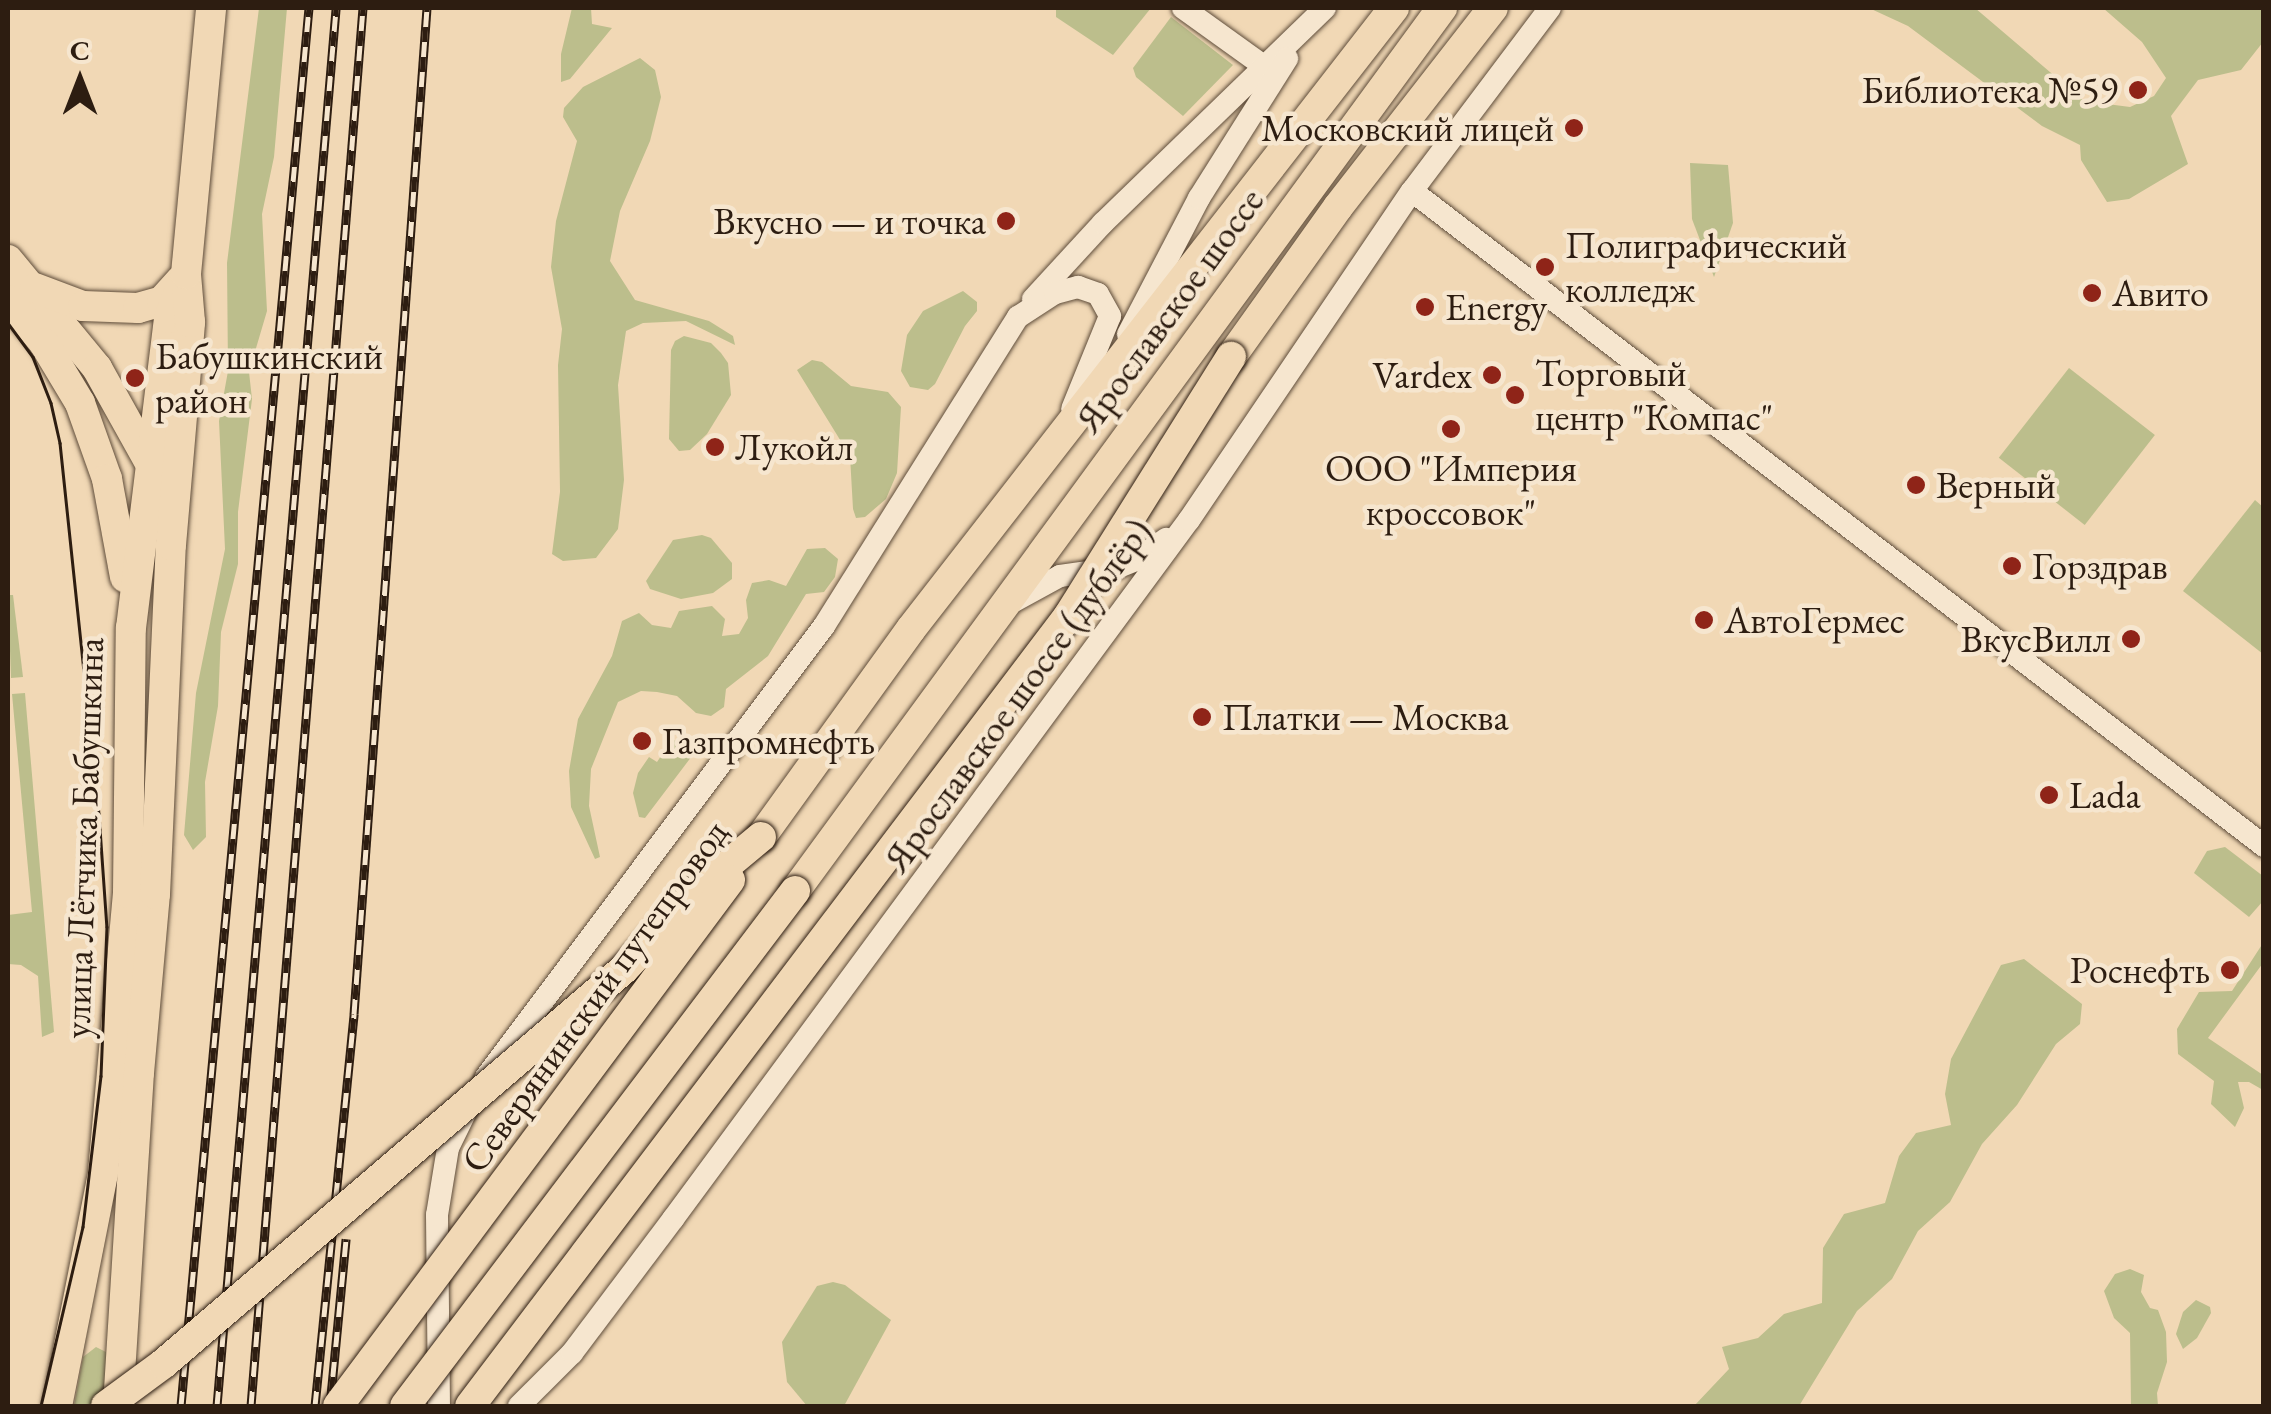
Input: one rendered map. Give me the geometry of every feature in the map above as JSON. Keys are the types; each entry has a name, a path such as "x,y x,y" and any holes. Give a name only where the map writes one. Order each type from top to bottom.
{"main road":[{"name":"улица Лётчика Бабушкина","path":"118,1406 137,1090 155,894 171,545 190,322 186,274 211,8"},
{"name":"Ярославское шоссе","path":"911,629 1394,8"},
{"name":"Ярославское шоссе","path":"405,1406 795,891 1442,8"},
{"path":"470,1406 1069,615 1231,357 1338,207 1493,11"},
{"path":"8,260 19,293 44,343 82,407 114,512 131,628"},
{"name":"улица Лётчика Бабушкина","path":"57,1406 106,1142 128,894 131,628 169,318 186,274"},
{"path":"19,293 83,306 138,308 162,301 186,274"},
{"path":"19,293 113,392 150,459 171,545"},
{"name":"Северянинский путепровод","path":"338,1406 911,629"},
{"path":"106,1406 178,1352 624,969 701,887 760,837"}],"street":[{"path":"1182,8 1265,67"},
{"path":"438,1406 437,1215 448,1148 488,1073 824,626 1018,316 1103,224 1325,8"},
{"name":"Ярославское шоссе (дублёр)","path":"518,1406 572,1352 673,1220 1189,520 1412,191 1550,8"},
{"path":"1097,394 1198,198 1305,31"},
{"path":"1412,191 2264,846"},
{"path":"1018,316 1055,293 1078,287 1098,294 1110,316 1100,349 1059,440"},
{"path":"996,616 1030,589 1060,576 1116,568 1136,560 1189,520"}],"green space":[{"path":"259,8 287,8 274,157 262,214 267,311 249,372 252,399 238,512 238,564 221,632 218,706 205,782 206,837 193,850 184,835 196,693 225,549 219,421 228,371 227,263"},
{"path":"572,8 591,8 592,24 612,28 570,79 561,82 561,54"},
{"path":"1056,8 1151,8 1113,55 1056,17"},
{"path":"1869,8 1975,8 2084,101 2130,107 2154,96 2166,78 2142,42 2103,8 2263,8 2263,42 2241,70 2198,80 2171,116 2188,164 2129,199 2107,202 2081,160 2080,145 2042,126 1908,26"},
{"path":"1171,17 1233,65 1183,116 1136,77 1133,68"},
{"path":"640,58 655,70 661,97 650,141 620,211 610,261 635,300 709,321 733,336 735,345 686,321 643,323 626,331 618,385 624,480 618,529 596,558 563,561 552,554 560,492 558,365 562,329 551,267 556,221 577,141 563,117 564,108 583,87"},
{"path":"1690,163 1728,165 1733,223 1714,277 1692,219"},
{"path":"963,291 977,302 977,311 935,384 928,390 910,387 901,371 907,335 923,311"},
{"path":"684,336 711,343 721,353 728,363 731,395 707,434 690,450 679,451 669,439 671,350 675,341"},
{"path":"812,360 822,362 851,386 888,392 901,407 897,473 886,499 865,517 856,518 853,509 850,456 797,370"},
{"path":"2069,368 2155,435 2085,525 1999,458"},
{"path":"2255,500 2263,507 2263,654 2183,591"},
{"path":"702,535 711,538 732,563 732,579 713,593 681,599 650,589 646,581 673,540"},
{"path":"825,548 838,559 835,577 824,592 806,594 768,656 726,689 724,707 711,716 696,713 677,696 641,691 618,702 591,769 589,806 600,857 595,859 571,807 569,771 578,719 612,656 622,621 639,613 652,625 671,628 679,611 712,606 725,619 722,636 739,634 748,618 746,600 752,583 769,580 786,586 807,549"},
{"path":"8,595 13,595 23,677 11,678"},
{"path":"25,693 54,1032 42,1037 38,976 21,965 8,964 8,915 32,912 12,694"},
{"path":"682,741 695,752 645,818 639,817 633,793 638,773 649,757 657,762 667,747 663,743"},
{"path":"2225,847 2263,876 2263,901 2249,917 2194,873 2207,851"},
{"path":"2263,943 2263,963 2208,1038 2263,1075 2263,1090 2249,1082 2238,1082 2244,1108 2235,1127 2211,1104 2214,1081 2178,1054 2177,1029 2199,992 2232,991"},
{"path":"2024,959 2082,1004 2080,1024 2056,1044 2017,1105 1982,1144 1950,1202 1918,1231 1892,1279 1857,1311 1799,1406 1694,1406 1729,1369 1722,1347 1758,1338 1784,1314 1822,1303 1823,1248 1844,1214 1885,1203 1899,1156 1916,1133 1951,1125 1945,1094 1951,1059 2001,965"},
{"path":"2130,1269 2144,1275 2141,1292 2150,1308 2158,1310 2166,1332 2167,1362 2157,1393 2158,1406 2131,1406 2130,1333 2114,1318 2104,1291 2115,1274"},
{"path":"833,1282 845,1285 891,1320 844,1406 807,1406 787,1382 782,1342 817,1286"},
{"path":"2196,1300 2210,1307 2211,1313 2197,1338 2183,1349 2176,1334 2183,1312"},
{"path":"96,1347 106,1352 108,1360 105,1406 74,1406 83,1357"}],"tram line":[{"path":"8,323 33,357 51,403 60,443 107,927 101,1076 83,1227 41,1406"}],"railway":[{"path":"181,1406 309,8"},
{"path":"217,1406 336,8"},
{"path":"251,1406 363,8"},
{"path":"315,1406 354,1014 427,8"},
{"path":"330,1406 346,1239"}],"place":[{"name":"Библиотека №59","path":"2138,90"},
{"name":"Московский лицей","path":"1574,128"},
{"name":"Вкусно — и точка","path":"1006,221"},
{"name":"Полиграфический колледж","path":"1545,267"},
{"name":"Авито","path":"2092,293"},
{"name":"Energy","path":"1425,307"},
{"name":"Vardex","path":"1492,375"},
{"name":"Бабушкинский район","path":"135,378"},
{"name":"Торговый центр \"Компас\"","path":"1515,395"},
{"name":"ООО \"Империя кроссовок\"","path":"1451,429"},
{"name":"Лукойл","path":"715,447"},
{"name":"Верный","path":"1916,485"},
{"name":"Горздрав","path":"2012,566"},
{"name":"АвтоГермес","path":"1704,620"},
{"name":"ВкусВилл","path":"2131,639"},
{"name":"Платки — Москва","path":"1202,717"},
{"name":"Газпромнефть","path":"642,741"},
{"name":"Lada","path":"2049,795"},
{"name":"Роснефть","path":"2230,970"}]}
